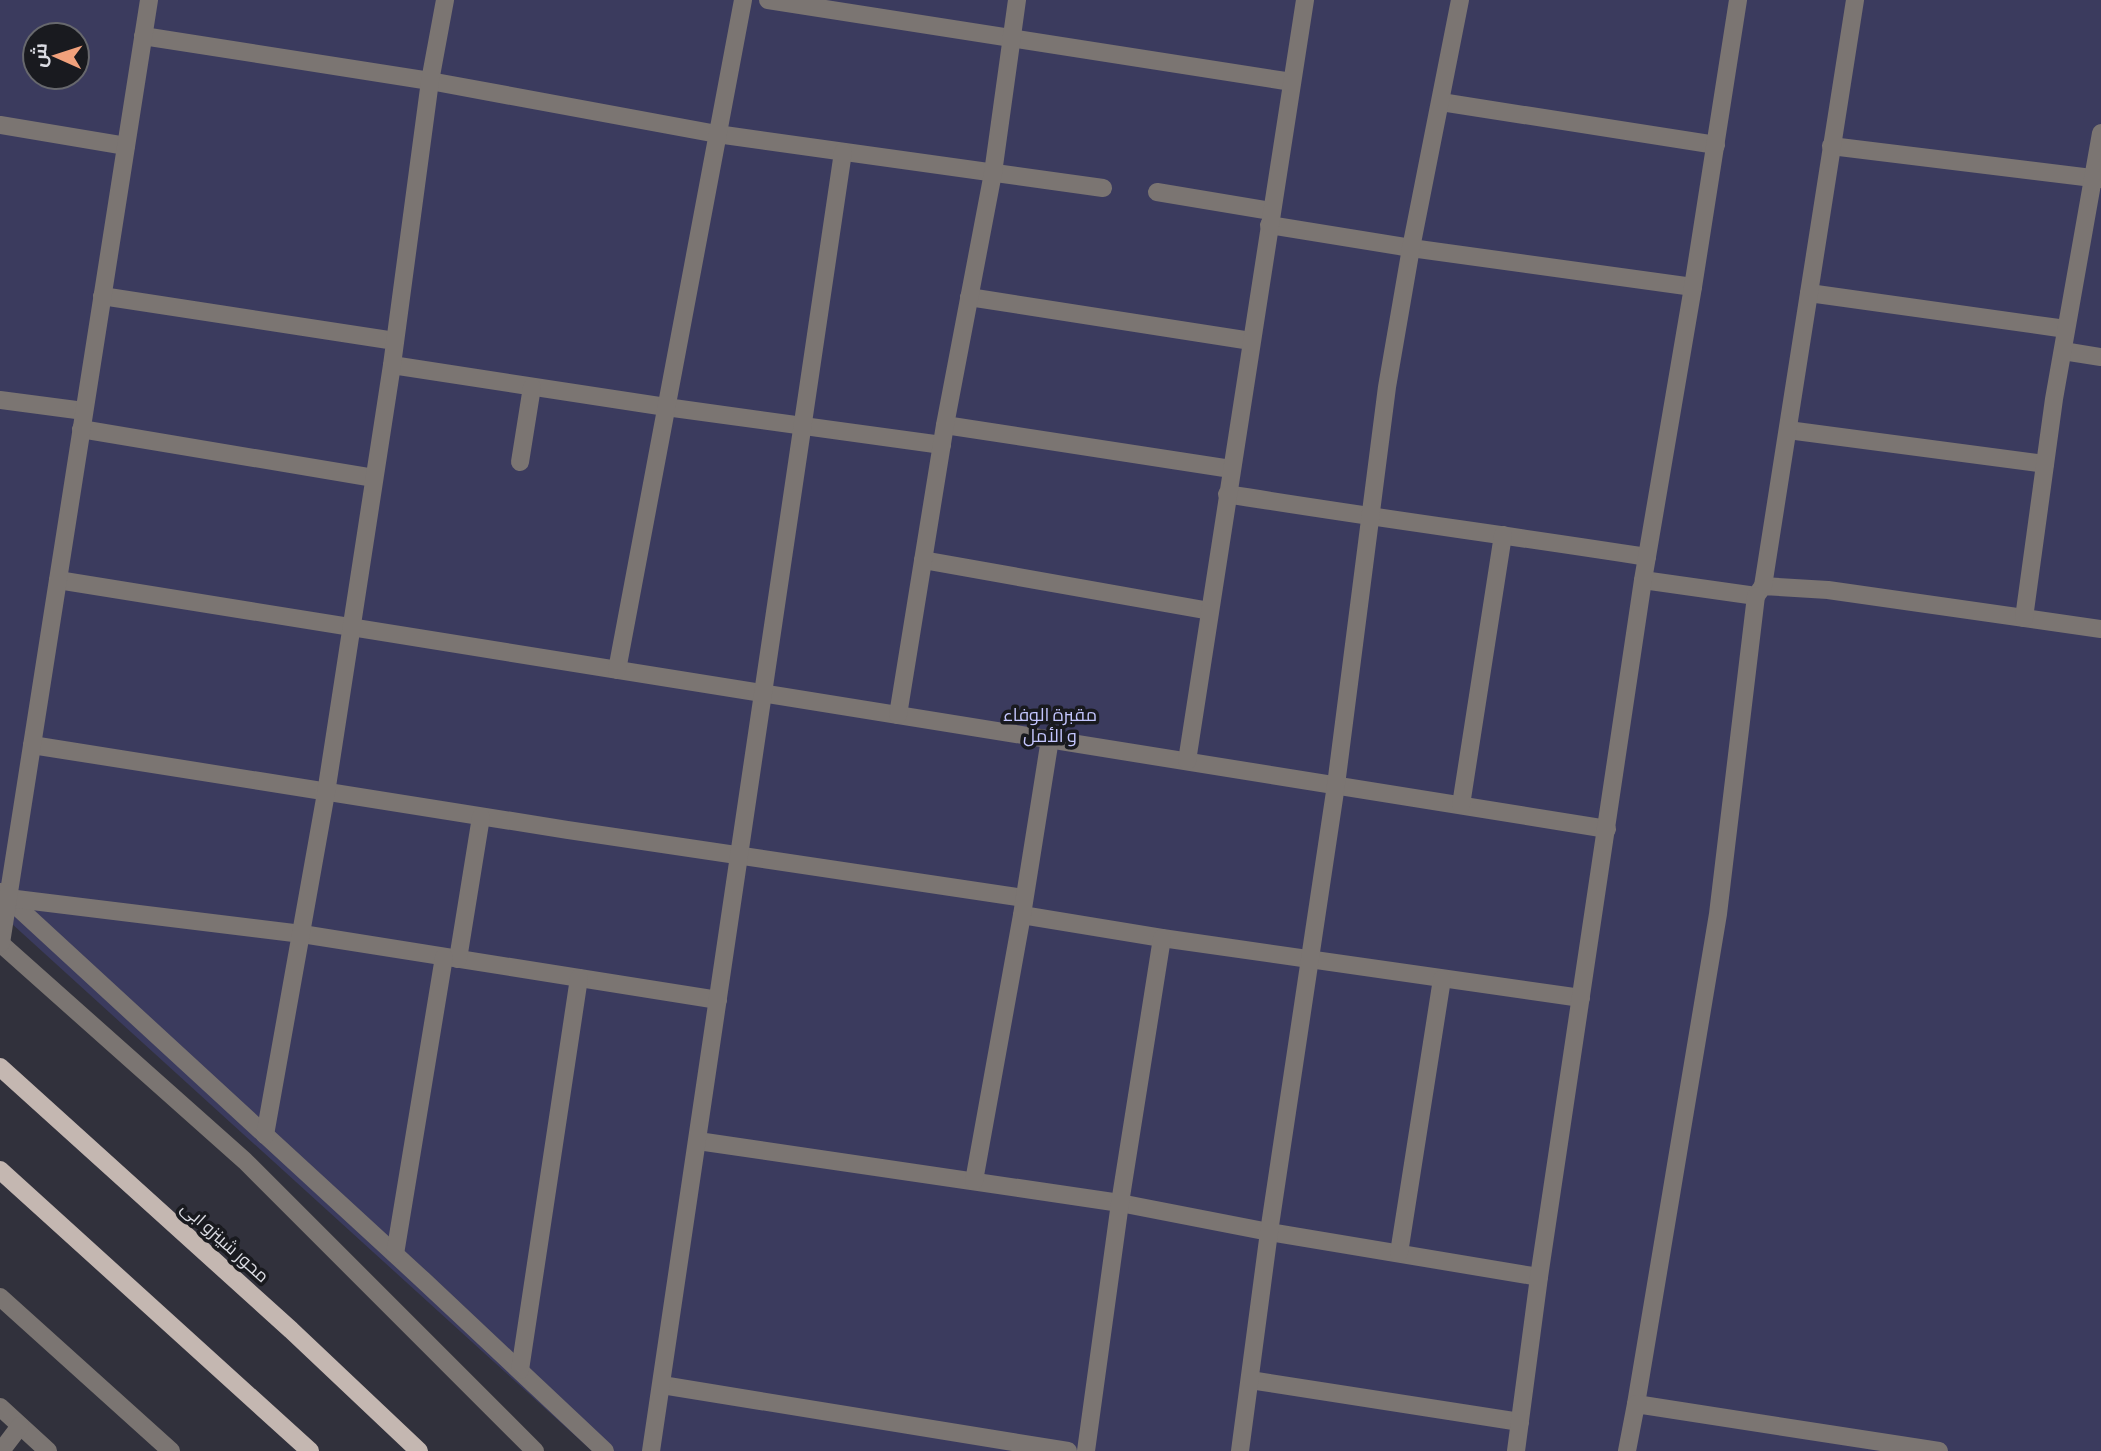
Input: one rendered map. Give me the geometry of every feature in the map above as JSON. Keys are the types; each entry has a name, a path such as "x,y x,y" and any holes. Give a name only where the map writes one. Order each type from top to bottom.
{"main road":[{"name":"محور شينزو ابى","path":"0,1067 291,1330 419,1451"},
{"path":"0,1170 310,1451"}],"street":[{"path":"149,0 32,745 4,895 0,943 245,1161 535,1451"},
{"path":"265,1135 326,793 392,365 430,81 445,0"},
{"path":"617,670 743,0"},
{"path":"768,0 1292,82"},
{"path":"898,715 945,425 993,173 1017,0"},
{"path":"1186,761 1305,0"},
{"path":"1240,1451 1269,1232 1336,785 1387,387 1411,248 1460,0"},
{"path":"1516,1451 1539,1277 1643,580 1738,0"},
{"path":"1628,1451 1718,914 1760,591 1855,0"},
{"path":"143,36 430,81 717,134 1103,188"},
{"path":"1441,102 1716,145"},
{"path":"0,125 126,146"},
{"path":"2024,618 2066,329 2097,178 2101,133"},
{"path":"1831,146 2097,178"},
{"path":"651,1451 843,152"},
{"path":"1157,192 1411,248 1693,286"},
{"path":"1809,293 2066,329"},
{"path":"102,296 395,341"},
{"path":"969,297 1251,341"},
{"path":"2063,351 2101,357"},
{"path":"392,365 666,407 942,445"},
{"path":"520,462 532,387"},
{"path":"0,400 83,420 374,478"},
{"path":"945,425 1231,469"},
{"path":"1788,430 2045,464"},
{"path":"1227,495 1647,557"},
{"path":"1461,805 1503,535"},
{"path":"923,560 1209,611"},
{"path":"58,580 1607,829"},
{"path":"1643,580 1760,591 1828,590 2101,629"},
{"path":"974,1181 1050,739"},
{"path":"32,745 739,857 1023,906 1162,938 1310,957 1581,998"},
{"path":"395,1254 451,958 481,817"},
{"path":"4,895 302,934 718,1000"},
{"path":"4,895 605,1451"},
{"path":"1086,1451 1120,1203 1162,938"},
{"path":"520,1370 579,978"},
{"path":"1399,1253 1442,979"},
{"path":"698,1140 1120,1203 1269,1232 1539,1277"},
{"path":"0,1297 171,1451"},
{"path":"1250,1380 1520,1422"},
{"path":"662,1385 1068,1451"},
{"path":"1636,1404 1939,1451"},
{"path":"0,1407 48,1451"},
{"path":"1,1451 20,1426"}],"green space":[{"name":"مقبرة الوفاء و الأمل","path":"0,0 2101,0 2101,1451 592,1451 0,913"}]}
